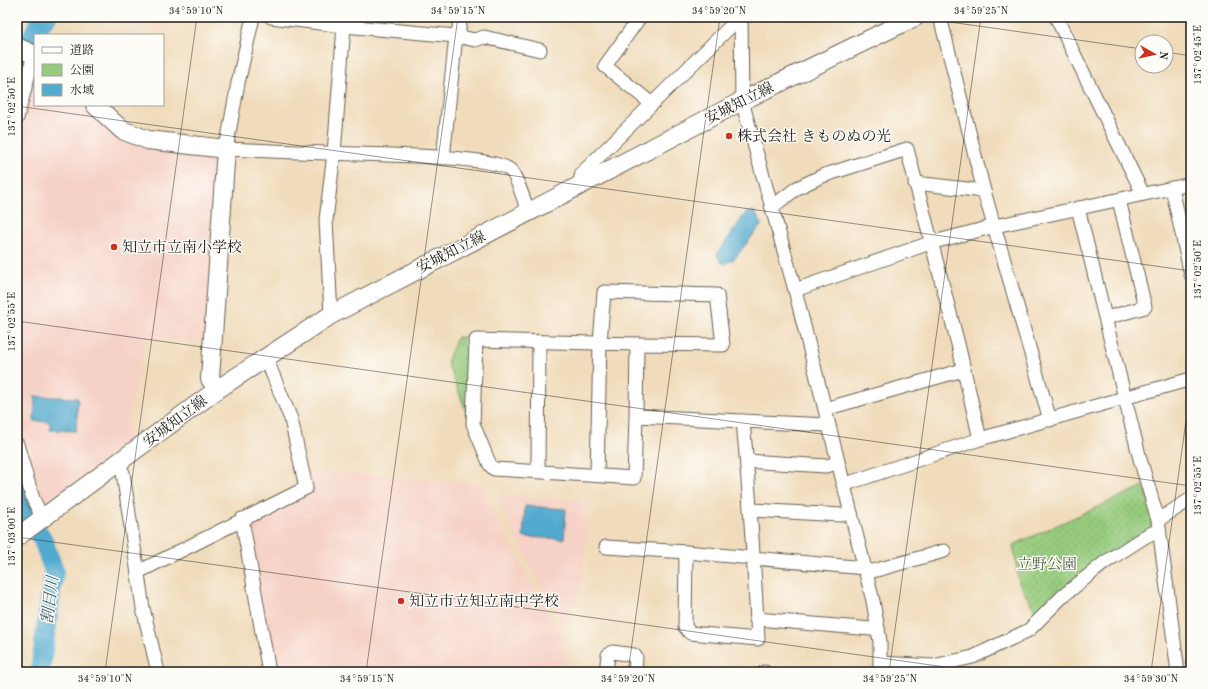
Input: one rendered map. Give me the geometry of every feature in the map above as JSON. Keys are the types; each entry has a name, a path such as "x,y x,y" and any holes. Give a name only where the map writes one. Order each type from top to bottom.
{"main road":[{"name":"安城知立線","path":"21,534 218,389 331,315 742,101 915,17"},
{"path":"96,106 122,130 148,140 226,149 210,379 218,389"}],"street":[{"path":"253,17 238,83 226,149 443,158 492,163 511,170 528,212"},
{"path":"271,17 344,26 456,36 475,40 484,38 540,50"},
{"path":"443,158 456,36 459,30 460,17"},
{"path":"640,17 605,66 652,104"},
{"path":"579,186 582,173 740,17"},
{"path":"740,17 742,101 795,290 851,513 878,628 880,641 880,667 933,666 973,657 1029,630 1063,596 1104,563 1146,536 1191,499"},
{"path":"940,17 984,191 1050,420"},
{"path":"1056,17 1143,194"},
{"path":"331,315 326,220 334,153 344,26"},
{"path":"17,118 31,65 29,53"},
{"path":"772,207 797,188 822,176 907,150 930,244 964,370 980,439"},
{"path":"915,183 984,191"},
{"path":"795,290 930,244 995,226 1191,184"},
{"path":"1172,188 1191,275"},
{"path":"1106,318 1145,307 1119,200"},
{"path":"1078,208 1140,459 1159,525 1178,672"},
{"path":"597,475 600,344 604,292 717,295 723,346 637,344 600,344 476,340 473,424 490,465 494,469 634,478 637,344"},
{"path":"538,342 538,471"},
{"path":"138,572 306,488 291,419 266,358"},
{"path":"825,409 964,370"},
{"path":"843,485 980,439 1191,379"},
{"path":"636,416 828,425"},
{"path":"686,552 685,627 690,633 758,639 751,510 743,421"},
{"path":"17,444 33,499 43,519"},
{"path":"747,461 826,466 838,463"},
{"path":"118,462 123,473 143,608 158,672"},
{"path":"751,510 841,515 851,513"},
{"path":"242,519 269,672"},
{"path":"606,547 686,552 865,571 944,551"},
{"path":"756,619 871,629 878,628"},
{"path":"606,672 608,655 612,652 634,655 636,657 635,672"}],"shaded area":[{"name":"知立市立南小学校","path":"34,79 34,106 82,106 123,143 218,156 206,337 197,342 147,338 127,421 129,441 48,501 42,496 17,420 17,146"},
{"name":"知立市立知立南中学校","path":"311,471 479,483 520,562 563,639 570,672 273,672 246,521 313,484"},
{"name":"知立市立知立南中学校","path":"495,495 588,501 586,544 580,589 564,624 533,571"}],"green space":[{"path":"457,337 472,337 470,421 447,362"},
{"name":"立野公園","path":"1144,486 1156,528 1042,612 1035,611 1019,583 1013,545"}],"water":[{"path":"754,211 762,224 735,258 725,264 721,262 717,254 746,213"},
{"path":"35,396 78,398 76,431 50,430 50,422 34,421"},
{"path":"525,506 566,509 564,539 523,537"}],"waterway":[{"name":"割目川","path":"17,82 23,54 38,25 47,17"},
{"name":"割目川","path":"17,489 25,512 43,540 54,571 40,672"}],"place":[{"name":"株式会社 きものぬの光","path":"729,136"},
{"name":"知立市立南小学校","path":"114,247"},
{"name":"知立市立知立南中学校","path":"401,601"}]}
